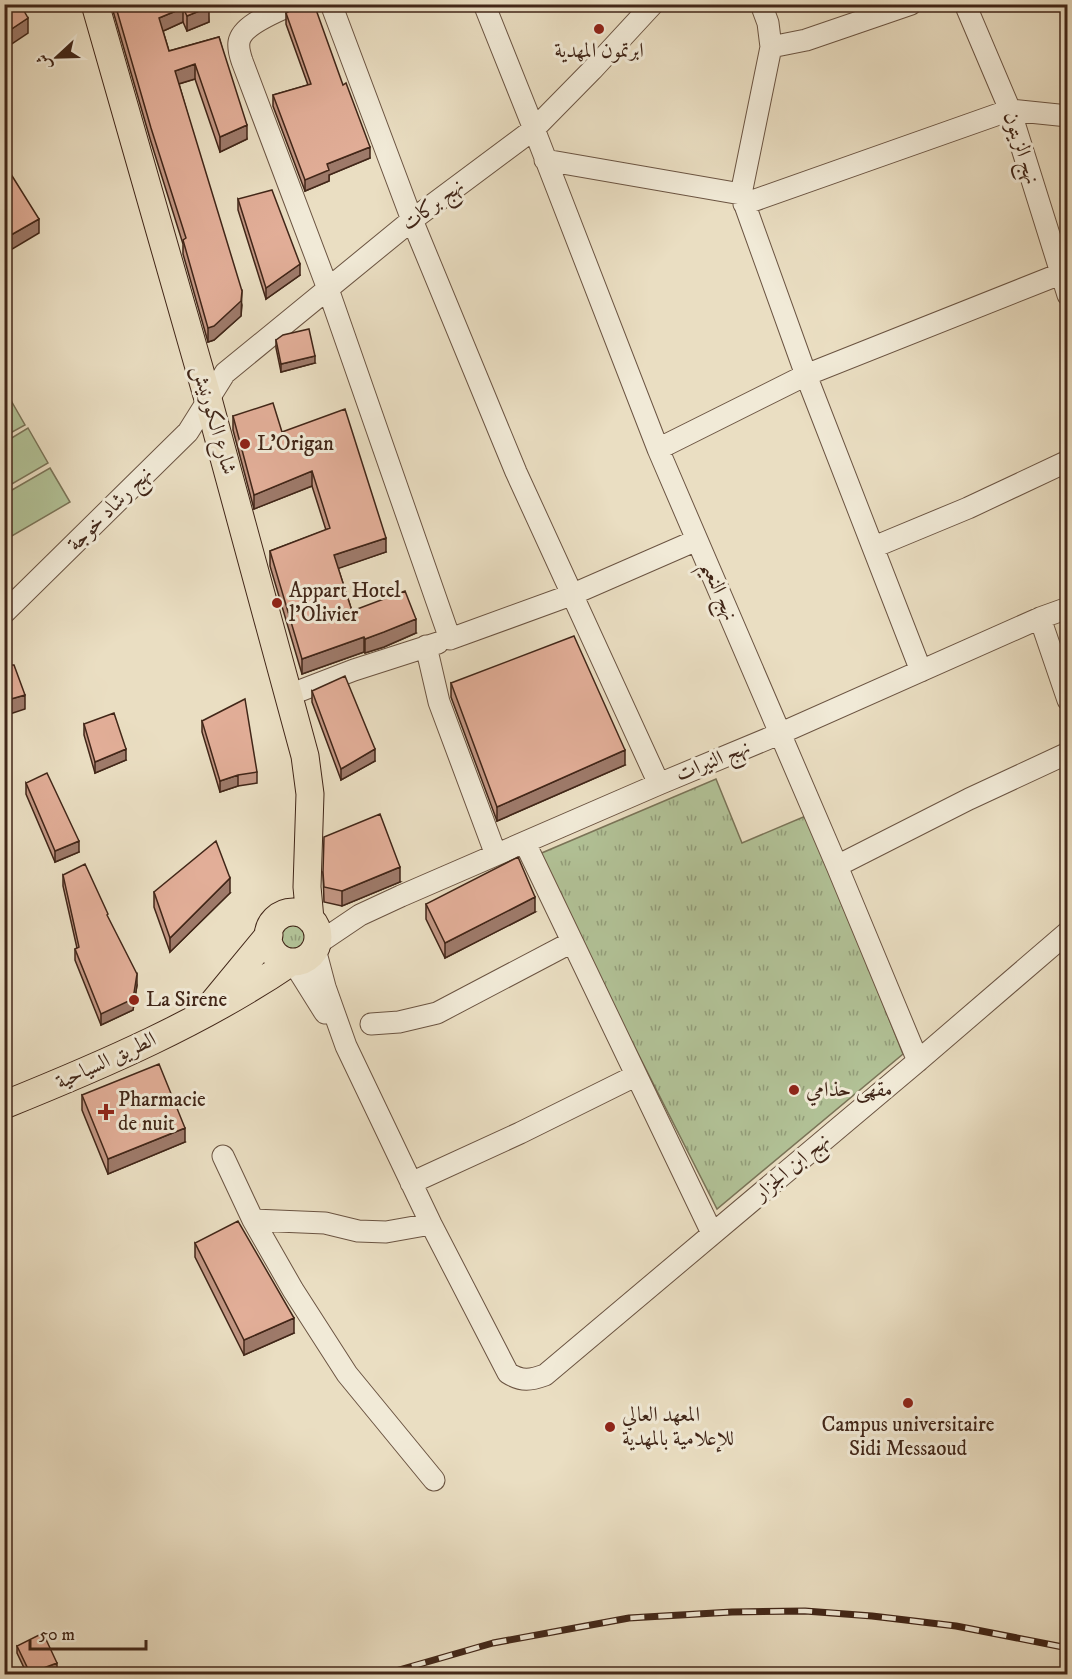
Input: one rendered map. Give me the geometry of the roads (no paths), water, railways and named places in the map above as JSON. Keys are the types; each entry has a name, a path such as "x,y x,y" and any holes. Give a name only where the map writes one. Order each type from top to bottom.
{"main road":[{"name":"شارع الكورنيش","path":"95,4 208,399 305,756 309,794 307,943"},
{"name":"شارع الكورنيش","path":"273,927 290,890 307,840"},
{"path":"290,913 304,915 307,943 285,961 271,948 273,927 290,913"},
{"name":"الطريق السياحية","path":"205,1013 273,927"},
{"name":"الطريق السياحية","path":"4,1105 115,1058 254,987 307,943"}],"street":[{"path":"293,4 249,27 239,39 238,47 328,289 450,639"},
{"path":"332,4 412,220 516,472 659,784"},
{"name":"نهج النعيم","path":"484,4 658,449 918,1061"},
{"name":"نهج بركات","path":"208,399 225,373 412,220 534,129 653,4"},
{"path":"761,4 768,23 771,47 742,199 806,375 921,671"},
{"path":"771,47 806,40 911,4"},
{"name":"نهج الزيتون","path":"965,4 1010,110 1068,295"},
{"path":"545,160 742,199 1010,110 1068,116"},
{"path":"658,449 806,375 1060,274"},
{"name":"نهج رشاد خوجة","path":"4,613 188,432 208,399"},
{"path":"874,547 968,508 1068,461"},
{"path":"289,695 354,670 450,639 571,595 697,540"},
{"name":"نهج النيرات","path":"307,943 360,915 496,855 779,734 1040,618 1068,608"},
{"path":"1040,618 1068,700"},
{"path":"426,646 439,702 496,855"},
{"path":"837,866 969,799 1068,753"},
{"path":"525,843 712,1233"},
{"name":"نهج ابن الجزار","path":"431,1224 508,1373 522,1380 531,1380 545,1375 1068,932"},
{"path":"371,1024 399,1022 437,1013 572,942"},
{"path":"253,1220 325,1223 358,1231 386,1232 431,1224 346,1046 307,943"},
{"path":"411,1183 520,1133 635,1076"},
{"path":"223,1156 253,1220 293,1290 347,1374 434,1480"}],"railway":[{"path":"385,1674 493,1643 629,1618 732,1612 805,1611 872,1616 956,1626 1068,1648"}],"place":[{"name":"ابرتمون المهدية","path":"599,29"},
{"name":"L'Origan","path":"245,444"},
{"name":"Appart Hotel l'Olivier","path":"277,603"},
{"name":"La Sirene","path":"134,1000"},
{"name":"مقهى حذامي","path":"794,1090"},
{"name":"Pharmacie de nuit","path":"106,1112"},
{"name":"Campus universitaire Sidi Messaoud","path":"908,1403"},
{"name":"المعهد العالي للإعلامية بالمهدية","path":"610,1427"}]}
